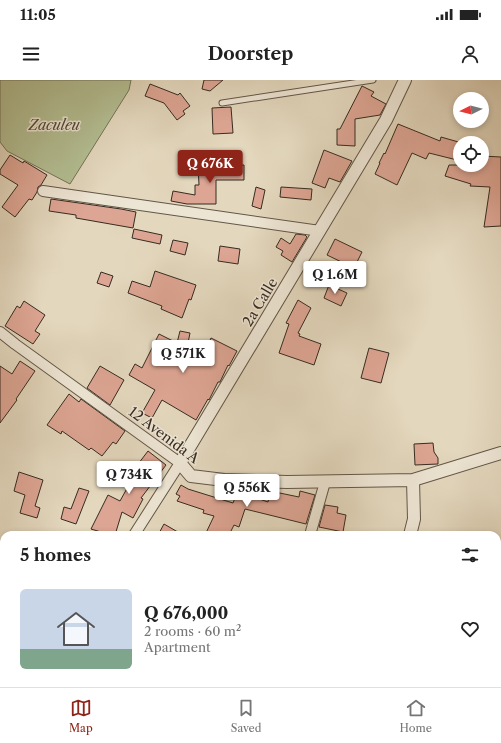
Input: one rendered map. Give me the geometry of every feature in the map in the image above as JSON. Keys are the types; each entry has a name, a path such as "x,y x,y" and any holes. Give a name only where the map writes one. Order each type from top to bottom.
{"street":[{"name":"2a Calle","path":"137,531 180,463 386,120 404,80"},
{"path":"43,191 320,231"},
{"name":"12 Avenida A","path":"0,332 180,463 192,476 200,478 287,482 413,480 501,453"},
{"path":"411,531 414,519 413,480"},
{"path":"311,531 325,482"}],"lane":[{"path":"222,103 373,80"}],"green space":[{"name":"Zaculeu","path":"0,80 131,80 129,90 70,184 7,151 0,142"}],"building":[{"path":"204,80 223,80 210,91 202,89"},
{"path":"150,84 178,95 180,93 190,106 183,111 185,114 177,120 164,103 145,96"},
{"path":"362,86 374,92 371,96 386,104 380,115 355,119 355,146 337,145 337,129 340,129"},
{"path":"231,107 233,133 213,134 212,108"},
{"path":"398,124 440,141 441,137 453,140 453,159 429,153 426,159 412,153 397,185 375,174 384,153 385,154"},
{"path":"324,150 352,161 340,182 329,178 325,188 312,183"},
{"path":"10,155 23,163 24,161 47,175 38,187 32,200 29,199 15,217 2,207 18,185 0,174 0,170"},
{"path":"489,156 501,157 501,226 484,227 490,187 470,186 471,184 445,176 449,165 453,165 453,172 489,172"},
{"path":"198,165 244,165 244,180 216,180 216,204 187,204 171,201 173,191 195,195 195,185 199,185"},
{"path":"256,187 265,190 261,209 252,206"},
{"path":"281,187 312,189 311,200 280,197"},
{"path":"51,199 136,212 133,228 76,218 76,215 49,211"},
{"path":"134,229 162,235 160,244 132,238"},
{"path":"296,234 305,235 307,237 292,262 281,255 283,251 276,247 281,238 290,244"},
{"path":"335,239 362,252 354,268 327,255"},
{"path":"173,240 188,243 185,255 170,251"},
{"path":"220,246 240,249 238,264 218,261"},
{"path":"155,271 196,285 191,300 189,299 182,318 161,309 162,306 128,293 132,281 150,287"},
{"path":"101,272 113,276 109,287 97,283"},
{"path":"329,285 347,293 341,306 324,298"},
{"path":"298,300 311,308 298,333 300,334 299,336 321,344 314,365 279,353 289,324 286,323"},
{"path":"24,301 45,315 35,331 40,334 33,344 5,326 17,306 20,308"},
{"path":"180,331 190,333 187,348 203,356 211,338 237,351 220,382 218,382 209,400 208,399 196,420 162,400 152,418 142,413 155,390 129,375 135,364 142,368 159,334 177,343"},
{"path":"369,348 389,353 381,383 361,378"},
{"path":"20,361 35,371 16,399 17,400 0,423 0,366 12,374"},
{"path":"100,366 124,380 110,405 87,388"},
{"path":"69,394 79,402 81,399 125,431 116,444 113,442 102,456 91,448 89,450 62,431 61,434 47,425"},
{"path":"433,443 434,452 438,458 438,464 415,465 414,444"},
{"path":"148,451 166,465 141,498 143,499 133,518 122,512 116,531 98,531 91,529 108,495 120,501 130,483 126,480"},
{"path":"19,472 43,480 35,506 40,508 37,518 20,513 25,495 14,491"},
{"path":"181,485 188,489 233,503 237,493 268,502 270,491 299,497 300,491 315,495 306,524 245,509 239,527 234,525 231,531 207,531 214,516 203,513 204,510 177,501 180,496 176,494"},
{"path":"79,488 89,491 76,524 61,519 64,507 71,509"},
{"path":"325,505 338,507 337,513 346,515 343,531 319,527"},
{"path":"164,524 176,531 160,531"}]}
